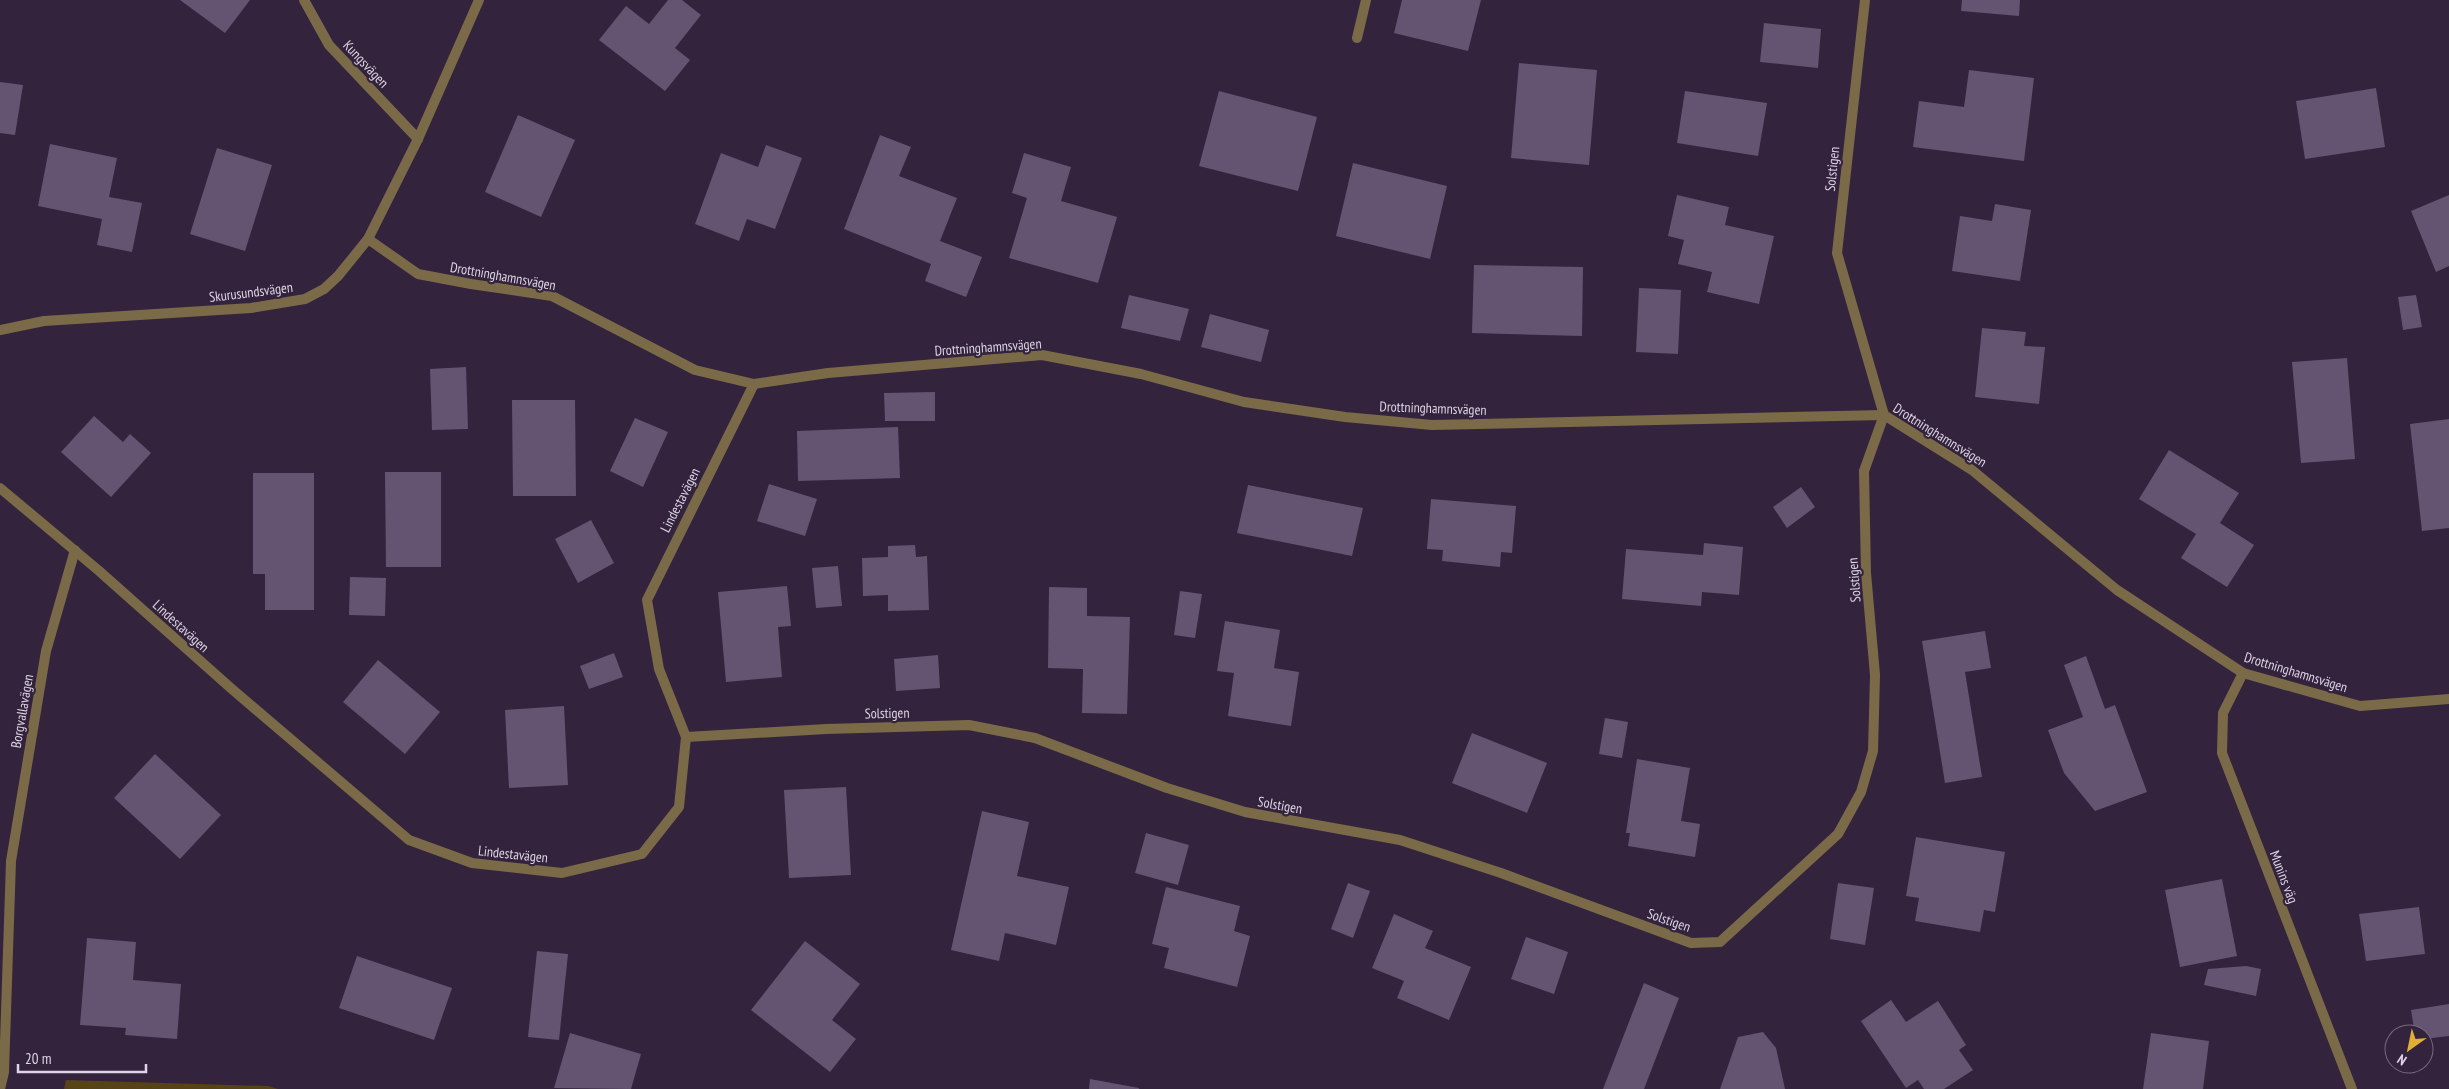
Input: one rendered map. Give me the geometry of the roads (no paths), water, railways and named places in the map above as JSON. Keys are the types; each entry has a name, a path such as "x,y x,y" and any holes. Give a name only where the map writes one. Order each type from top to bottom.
{"street":[{"name":"Kungsvägen","path":"304,0 329,45 418,139"},
{"name":"Skurusundsvägen","path":"0,330 44,321 251,308 305,299 324,288 338,276 368,238 418,139 479,0"},
{"path":"1357,38 1366,0"},
{"name":"Solstigen","path":"686,737 826,729 969,725 1035,738 1167,788 1245,812 1400,840 1501,874 1691,943 1720,942 1838,834 1862,792 1873,751 1875,675 1866,573 1864,471 1884,415 1837,253 1864,0"},
{"name":"Drottninghamnsvägen","path":"368,238 418,274 552,296 695,370 754,384 828,374 1042,355 1141,374 1244,402 1345,417 1432,425 1884,415 1972,470 2117,590 2243,673 2360,706 2449,699"},
{"name":"Lindestavägen","path":"0,488 75,550 233,690 409,840 472,863 562,873 642,854 678,806 686,737 659,668 647,600 754,384"},
{"name":"Borgvallavägen","path":"0,1089 4,1072 11,861 46,651 75,550"},
{"name":"Munins väg","path":"2243,673 2223,713 2222,753 2352,1089"}]}
